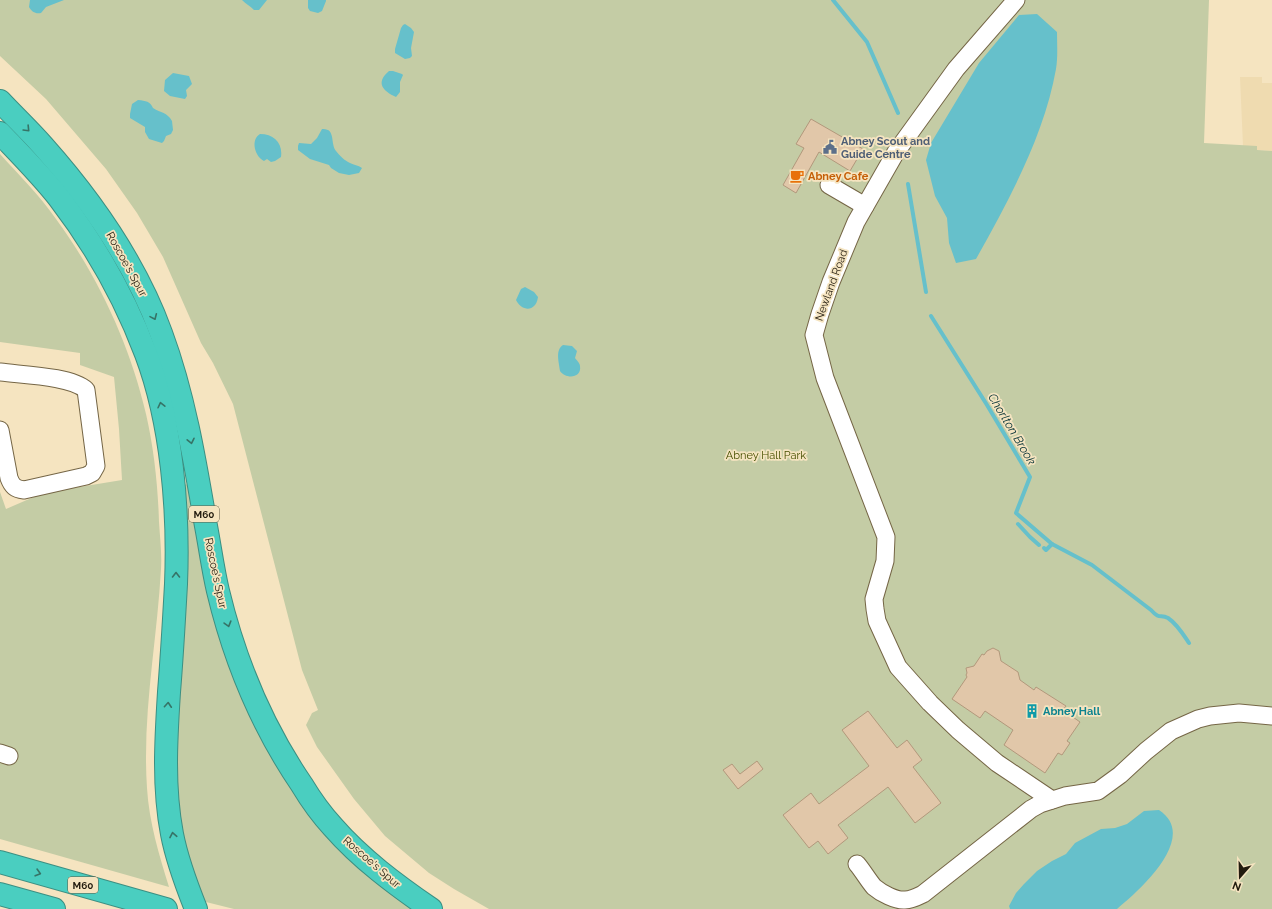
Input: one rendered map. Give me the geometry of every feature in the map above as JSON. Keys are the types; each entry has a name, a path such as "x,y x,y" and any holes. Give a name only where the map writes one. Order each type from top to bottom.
{"highway":[{"name":"Roscoe's Spur","path":"0,101 43,146 83,195 102,222 140,284 161,331 178,383 191,442 218,591 242,674 260,715 284,760 308,795 333,827 364,857 398,886 431,909"},
{"name":"Roscoe's Spur","path":"0,133 33,167 59,198 83,232 115,284 147,355 158,392 165,424 175,502 176,582 167,729 166,790 172,833 182,872 196,909"},
{"name":"M60","path":"0,862 166,909"},
{"path":"0,894 54,909"}],"street":[{"name":"Newland Road","path":"1016,0 956,69 900,144 854,228 831,282 814,335 825,378 886,537 885,561 874,599 877,621 898,667 930,703 958,730 997,763 1052,800"},
{"path":"829,185 865,206"},
{"path":"0,372 66,380 82,386 86,390 96,466 92,472 86,476 24,490 17,489 12,485 9,478 0,430"},
{"path":"857,864 874,887 895,898 904,900 915,898 923,894 1031,809 1040,804 1065,796 1098,791 1120,775 1171,731 1198,719 1210,716 1239,713 1272,716"}],"shaded area":[{"path":"1240,77 1262,77 1262,83 1272,83 1272,151 1257,150 1257,146 1243,146"}],"green space":[{"name":"Abney Hall Park","path":"0,0 1209,0 1204,143 1257,146 1257,150 1272,151 1272,909 489,909 429,873 385,836 354,799 317,747 306,725 312,713 318,710 302,670 233,404 213,363 201,343 163,257 137,213 106,169 46,99 0,56"},
{"path":"0,154 50,210 86,264 122,337 146,414 158,495 161,558 159,596 148,705 146,760 147,788 152,826 169,887 0,839 0,492 6,509 43,493 122,480 114,377 80,365 80,353 0,342"},
{"path":"190,484 277,763 416,909 234,909 202,901 182,834 177,796 175,749 182,485"}],"water":[{"path":"30,0 64,0 46,7 41,13 37,13 30,9"},
{"path":"242,0 267,0 259,10 254,10"},
{"path":"308,0 326,1 322,11 318,13 310,11 308,8"},
{"path":"1037,14 1057,32 1056,69 1043,119 1013,191 976,259 956,263 949,243 947,218 935,196 926,160 931,143 979,63 1019,15"},
{"path":"405,24 414,32 411,48 412,56 405,59 395,53 395,49 401,28"},
{"path":"389,71 403,75 400,82 400,92 396,97 387,92 382,86 382,79"},
{"path":"173,73 189,76 192,84 186,90 187,96 185,99 170,96 164,91 165,80"},
{"path":"138,100 149,103 153,108 166,114 172,121 173,130 171,134 166,136 162,143 149,139 145,132 145,127 130,118 132,104"},
{"path":"322,129 326,129 331,133 334,148 340,156 348,162 362,168 359,173 349,175 339,173 329,165 310,159 298,150 299,143 311,144 317,138"},
{"path":"260,134 265,134 276,140 281,148 281,157 271,162 267,159 264,161 258,156 254,144 255,140"},
{"path":"525,287 534,292 538,297 535,305 528,309 522,307 516,300 521,289"},
{"path":"563,345 572,346 577,351 575,358 580,364 580,370 576,375 569,376 562,374 560,371 558,353"},
{"path":"1159,810 1170,821 1173,834 1170,848 1162,863 1151,877 1139,890 1117,909 1010,909 1009,906 1016,893 1024,884 1037,871 1066,854 1075,843 1101,829 1115,828 1127,824 1144,811"}],"building":[{"name":"Abney Scout and Guide Centre","path":"811,119 863,149 850,171 819,152 796,193 783,185 804,148 796,144"},
{"name":"Abney Hall","path":"993,648 999,651 1001,661 1018,672 1020,680 1034,690 1036,687 1066,706 1063,710 1080,722 1067,741 1070,743 1062,755 1058,753 1045,773 1004,745 1013,730 985,711 980,718 952,699 967,677 966,668 974,666 982,654 984,655 987,651"},
{"path":"868,711 897,748 907,740 922,760 913,767 941,803 915,823 888,787 838,825 848,838 828,854 818,841 809,848 783,815 811,793 819,804 869,766 842,730"},
{"path":"757,761 763,769 738,789 723,770 732,764 740,774"}],"waterway":[{"name":"Chorlton Brook","path":"833,0 867,42 898,113"},
{"name":"Chorlton Brook","path":"908,184 926,292"},
{"name":"Chorlton Brook","path":"931,316 1030,477 1016,513 1052,544 1092,565 1156,615 1171,620 1180,629 1189,643"},
{"path":"1018,524 1039,545"},
{"path":"1044,548 1046,550 1052,544"}],"place":[{"name":"Abney Scout and Guide Centre","path":"830,147"},
{"name":"Abney Cafe","path":"797,176"},
{"name":"Abney Hall","path":"1032,711"}]}
